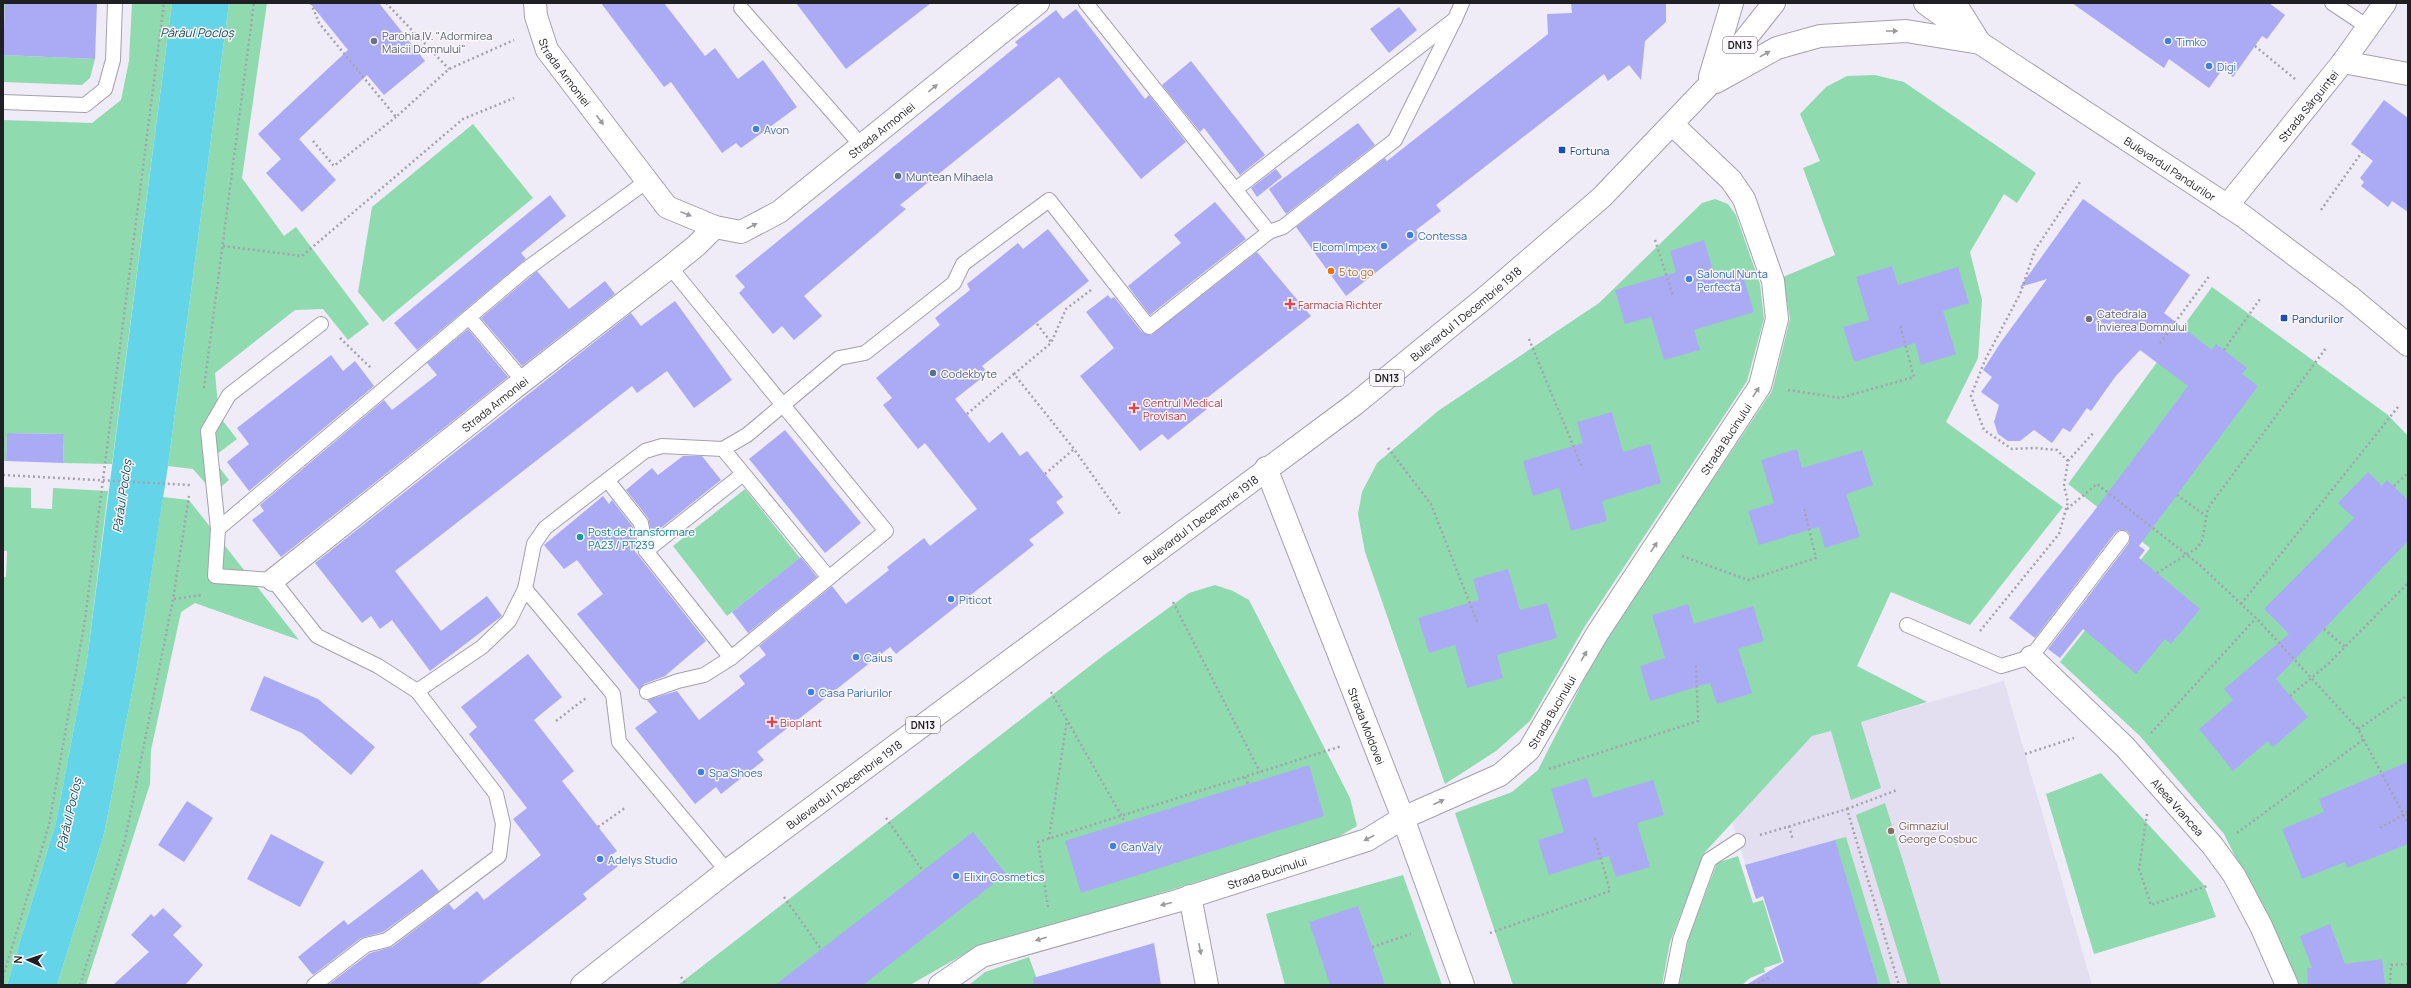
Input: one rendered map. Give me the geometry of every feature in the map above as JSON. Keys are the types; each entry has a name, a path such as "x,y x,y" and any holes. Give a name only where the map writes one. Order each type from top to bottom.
{"street":[{"name":"Strada Armoniei","path":"535,3 536,16 547,50 667,207 715,227 742,232 779,212 1038,3"},
{"path":"1707,87 1732,3"},
{"name":"Bulevardul 1 Decembrie 1918","path":"582,985 727,872 1266,468 1355,404 1486,297 1602,197 1673,125 1707,87 1774,3"},
{"name":"Bulevardul Pandurilor","path":"1924,3 1980,43 2227,206 2349,296 2408,345"},
{"path":"1955,3 1980,43"},
{"name":"Strada Sârguinței","path":"2227,206 2342,62 2385,3"},
{"path":"1707,87 1777,48 1820,36 1906,31 1980,43"},
{"path":"2342,62 2408,74"},
{"name":"Strada Bucinului","path":"940,985 982,956 1190,896 1367,840 1403,818 1500,774 1529,750 1597,634 1760,386 1777,319 1773,281 1744,199 1731,180 1673,125"},
{"name":"Strada Armoniei","path":"273,580 523,381 670,267 697,245 715,227"},
{"name":"Strada Moldovei","path":"1266,468 1403,818 1463,985"},
{"name":"Aleea Vrancea","path":"2030,657 2125,747 2212,845 2234,875 2261,926 2287,985"},
{"path":"1190,896 1207,985"}],"lane":[{"path":"3,102 85,105 105,89 113,60 115,3"},
{"path":"1086,3 1269,232"},
{"path":"417,691 482,647 509,621 525,589 534,544 545,528 645,451 662,446 723,449 747,434 839,358 865,353 954,283 963,264 1049,200 1149,326 1269,232 1283,227 1395,140 1462,3"},
{"path":"2332,3 2368,27"},
{"path":"741,8 862,145"},
{"path":"1236,189 1455,19"},
{"path":"218,529 525,270 647,181"},
{"path":"647,692 678,681 704,675 731,658 886,531 781,405 670,267"},
{"path":"469,317 523,381"},
{"path":"314,985 366,945 387,940 500,856 503,824 496,794 417,691 378,666 317,636 273,580 215,576 218,529 208,431 229,395 321,324"},
{"path":"723,449 829,578"},
{"path":"646,551 743,474"},
{"path":"608,481 641,523 646,551 731,658"},
{"path":"1907,626 2001,666 2030,657 2122,538"},
{"path":"525,589 613,694 619,742 727,872"},
{"path":"1671,985 1680,940 1709,860 1738,841"}],"path":[{"path":"3,977 49,825 85,620 164,3"},
{"path":"203,394 254,3"},
{"path":"311,3 319,23 396,117"},
{"path":"386,3 449,69"},
{"path":"313,141 334,166 396,117 449,69 520,37"},
{"path":"2255,46 2300,83"},
{"path":"222,246 302,256 463,119 514,98"},
{"path":"2321,210 2362,152"},
{"path":"2068,461 2057,450 2035,448 2012,449 1984,430 1971,396 1985,360 2020,294 2035,250 2080,182"},
{"path":"1655,240 1673,296"},
{"path":"967,414 1051,343 1066,309 1108,275"},
{"path":"2160,343 2210,275"},
{"path":"2224,350 2260,299"},
{"path":"321,324 333,331 388,385"},
{"path":"1036,324 1051,343"},
{"path":"1760,386 1840,398 1914,377 1900,325"},
{"path":"1529,339 1582,467"},
{"path":"2157,573 2185,554 2197,548 2202,541 2208,508 2326,348"},
{"path":"1014,374 1074,450 1120,514"},
{"path":"2241,604 2398,407"},
{"path":"1965,650 2059,534 2068,502 2064,486 2068,461 2094,432"},
{"path":"1388,448 1431,504 1478,624"},
{"path":"1045,474 1074,450"},
{"path":"2394,486 2408,473"},
{"path":"3,476 102,479 191,485"},
{"path":"80,985 125,840 172,606 192,478"},
{"path":"2067,509 2097,484 2185,554 2241,604 2256,618 2358,729 2408,823"},
{"path":"2177,495 2206,516"},
{"path":"1654,546 1748,580 1816,558 1804,508"},
{"path":"2290,696 2310,677 2328,664 2408,583"},
{"path":"1173,602 1260,772"},
{"path":"2151,733 2256,618"},
{"path":"2324,629 2345,647"},
{"path":"1542,770 1556,768 1698,721 1696,664"},
{"path":"556,721 604,684"},
{"path":"1051,692 1123,816 1125,822"},
{"path":"2358,729 2408,695"},
{"path":"1049,839 1067,720"},
{"path":"2025,754 2075,737"},
{"path":"2237,833 2364,739"},
{"path":"1048,907 1038,842 1342,746"},
{"path":"1245,777 1248,784"},
{"path":"1738,841 1847,810 1897,790"},
{"path":"598,827 625,808"},
{"path":"1847,810 1899,985"},
{"path":"2148,810 2139,869 2150,905 2210,884"},
{"path":"2380,828 2408,812"},
{"path":"886,818 923,871"},
{"path":"1789,826 1793,840"},
{"path":"1490,933 1610,891 1595,838"},
{"path":"784,898 821,949"},
{"path":"1372,947 1412,934"},
{"path":"2390,985 2391,965 2408,964"},
{"path":"681,977 687,985"},
{"path":"1753,985 1771,977"}],"shaded area":[{"name":"Gimnaziul George Coșbuc","path":"2004,681 2092,985 1773,983 1769,971 1785,965 1767,908 1766,895 1756,899 1732,821 1812,736"}],"green space":[{"path":"3,3 5,3 3,55"},
{"path":"132,3 172,3 112,464 63,463 64,434 7,433 6,461 3,461 3,120 92,123 121,100 129,61"},
{"path":"229,3 267,3 242,178 284,236 296,227 369,324 348,340 323,309 295,310 215,373 219,416 237,439 212,458 229,480 214,493 193,469 168,466"},
{"path":"3,55 95,59 90,78 82,85 3,82"},
{"path":"1875,75 1904,82 2036,173 2017,203 2004,194 1970,252 1982,300 1978,358 1946,422 2063,507 1970,625 1891,592 1857,666 1927,702 1861,722 1881,788 1851,800 1831,731 1812,736 1705,852 1670,942 1662,985 1513,985 1455,813 1512,792 1538,770 1600,648 1772,391 1790,319 1783,277 1835,255 1803,168 1820,161 1800,114 1826,87 1847,76"},
{"path":"473,124 533,198 383,322 358,292 372,207"},
{"path":"1715,199 1728,204 1736,215 1760,284 1764,319 1747,381 1585,626 1530,721 1496,751 1445,784 1365,552 1358,514 1362,492 1377,463 1438,411 1599,303 1702,203"},
{"path":"2212,287 2388,415 2408,436 2408,985 2299,985 2224,834 2140,736 2060,662 2150,548 2068,484"},
{"path":"3,487 31,488 31,508 52,509 53,488 108,491 87,660 56,822 7,985 3,985 3,577 6,577 7,551 3,551"},
{"path":"745,489 800,558 727,616 673,546"},
{"path":"163,497 189,500 299,640 195,603 181,612 151,750 150,784 86,985 57,985 104,834 136,672"},
{"path":"1215,585 1233,591 1249,600 1350,798 1357,826 1333,840 966,953 910,985 678,985 1104,655 1189,593"},
{"path":"2101,773 2204,885 2216,917 2094,954 2046,794"},
{"path":"1885,803 1941,985 1908,985 1856,815"},
{"path":"1846,837 1891,985 1879,985 1834,840"},
{"path":"1738,856 1753,903 1763,900 1782,962 1764,968 1765,972 1750,978 1742,985 1679,985 1689,937 1717,863"},
{"path":"1403,875 1442,985 1285,985 1266,914"},
{"path":"1029,957 1039,985 969,985 985,972"}],"water":[{"name":"Pârâul Pocloș","path":"172,3 229,3 168,466 136,672 104,834 57,985 7,985 56,822 87,660"}],"building":[{"path":"5,3 97,3 95,59 3,55"},
{"path":"310,3 379,3 425,61 384,95 367,75 299,139 336,180 302,212 266,173 281,159 258,134 348,50"},
{"path":"601,3 664,3 705,56 715,48 738,79 763,60 797,107 741,148 736,143 722,153 671,82 664,87"},
{"path":"796,3 931,3 846,69"},
{"path":"1571,3 1666,3 1666,22 1645,41 1641,80 1629,65 1608,81 1604,74 1436,205 1441,211 1416,230 1421,237 1346,296 1296,227 1385,158 1387,161 1548,34 1547,14 1572,13"},
{"path":"2072,3 2269,3 2285,15 2267,39 2262,36 2233,77 2222,70 2209,88 2169,59 2164,68"},
{"path":"1399,7 1417,30 1389,53 1370,29"},
{"path":"1076,9 1145,99 1149,95 1186,142 1141,179 1059,77 900,205 906,209 804,296 822,316 794,340 782,326 773,334 739,293 745,287 735,276 1018,45 1015,42 1056,10 1063,19"},
{"path":"1191,61 1265,155 1240,175 1204,128 1200,132 1162,85"},
{"path":"2384,100 2408,118 2408,212 2392,201 2388,207 2361,186 2364,182 2360,178 2373,161 2351,144"},
{"path":"1358,123 1375,145 1286,214 1269,189"},
{"path":"1276,169 1282,177 1257,197 1251,188"},
{"path":"550,195 566,216 521,253 526,259 417,350 394,323"},
{"path":"2083,199 2190,275 2164,313 2212,350 2216,344 2247,368 2242,374 2258,386 2139,546 2145,550 2139,558 2200,609 2171,644 2165,639 2136,674 2083,629 2060,658 2048,649 2129,543 2130,535 2127,531 2119,530 2115,533 2035,638 2009,618 2091,515 2188,386 2140,350 2115,377 2091,411 2087,408 2070,432 2063,428 2052,443 2034,430 2020,441 2008,441 1998,434 1994,422 1999,405 1981,392 1992,377 1983,370 2001,342 2047,279 2020,287"},
{"path":"1215,202 1246,239 1150,315 1128,286 1181,243 1174,235"},
{"path":"1048,229 1089,281 982,366 988,373 955,399 989,443 1002,432 1020,456 1027,451 1063,497 1056,502 1064,513 1029,540 1034,545 896,654 890,647 757,752 764,760 721,794 716,787 695,804 635,728 657,712 647,700 677,691 699,720 745,684 739,676 766,655 759,646 832,586 846,604 889,570 887,567 924,538 930,546 977,509 925,443 918,449 883,405 892,398 876,378 940,325 935,318 970,290 967,284 1018,243 1023,249"},
{"path":"1704,240 1716,280 1742,272 1754,312 1694,330 1700,350 1664,360 1651,317 1625,324 1615,290 1676,272 1670,251"},
{"path":"1257,252 1311,316 1202,402 1207,409 1168,440 1162,434 1140,451 1080,376 1114,348 1086,312 1108,295 1111,299 1114,297 1142,332 1151,335"},
{"path":"1892,266 1898,285 1958,267 1969,303 1943,311 1956,354 1921,365 1915,343 1854,362 1843,327 1869,320 1856,277"},
{"path":"537,271 569,309 605,281 615,294 522,366 481,318"},
{"path":"675,301 732,380 694,408 667,371 637,393 632,386 395,571 441,631 487,596 502,616 430,671 392,620 380,629 371,616 362,623 315,563 631,313 641,326"},
{"path":"468,329 508,377 281,557 252,520 264,511 260,505 384,400 392,410 437,375 427,363"},
{"path":"331,355 343,371 355,361 374,386 249,491 227,462 249,444 237,428"},
{"path":"1612,412 1623,452 1650,444 1661,483 1602,501 1607,521 1571,531 1559,488 1533,496 1523,461 1583,443 1577,422"},
{"path":"785,430 861,523 825,553 749,459"},
{"path":"7,433 64,434 63,463 6,461"},
{"path":"1797,449 1802,468 1862,450 1873,485 1846,494 1860,537 1825,548 1819,527 1759,545 1748,511 1774,503 1761,460"},
{"path":"683,456 702,456 721,480 652,535 648,518 626,490 652,468 658,475"},
{"path":"2368,472 2382,486 2387,480 2408,500 2408,541 2276,679 2308,717 2273,747 2268,741 2233,771 2199,729 2233,700 2224,689 2289,634 2264,609 2354,518 2338,503"},
{"path":"603,496 609,504 612,500 633,527 637,547 634,550 706,641 665,676 644,684 639,690 577,614 603,594 577,560 564,569 544,545"},
{"path":"801,557 817,577 748,633 732,612"},
{"path":"1508,569 1520,610 1547,603 1557,638 1497,655 1503,678 1467,688 1455,645 1429,653 1418,618 1479,600 1473,579"},
{"path":"1688,604 1694,624 1753,606 1764,641 1738,649 1752,693 1717,704 1710,683 1650,701 1640,666 1665,658 1652,615"},
{"path":"528,654 562,697 534,720 574,771 562,781 617,851 610,856 618,866 583,894 587,899 478,985 328,985 370,953 392,947 449,904 454,910 477,891 484,900 541,855 513,819 527,808 469,734 477,727 461,707"},
{"path":"264,676 318,699 375,747 351,775 302,733 250,710"},
{"path":"2408,762 2408,844 2347,868 2345,862 2302,879 2282,829 2324,812 2319,799"},
{"path":"1309,765 1324,816 1081,893 1065,841"},
{"path":"1587,778 1593,798 1653,780 1664,815 1637,823 1650,867 1616,877 1609,856 1549,875 1538,840 1564,832 1551,789"},
{"path":"187,801 213,818 184,862 158,845"},
{"path":"973,832 1006,874 863,985 775,985"},
{"path":"271,834 324,862 300,907 247,879"},
{"path":"1835,840 1879,985 1746,985 1784,962 1763,896 1756,899 1745,865"},
{"path":"422,869 439,891 383,932 361,938 313,975 298,957 344,920 348,925"},
{"path":"1358,906 1385,985 1330,985 1309,922"},
{"path":"163,908 182,926 173,935 203,965 185,985 113,985 149,952 131,935 151,914 154,917"},
{"path":"2330,924 2345,964 2382,959 2385,985 2308,985 2307,968 2312,968 2300,936"},
{"path":"1154,943 1161,985 1034,985 1033,978"}],"place":[{"name":"Parohia IV. \"Adormirea Maicii Domnului\"","path":"374,41"},
{"name":"Timko","path":"2168,41"},
{"name":"Digi","path":"2209,66"},
{"name":"Avon","path":"756,129"},
{"name":"Fortuna","path":"1562,150"},
{"name":"Muntean Mihaela","path":"898,176"},
{"name":"Contessa","path":"1410,235"},
{"name":"Elcom Impex","path":"1384,246"},
{"name":"5 to go","path":"1331,271"},
{"name":"Salonul Nunta Perfectă","path":"1689,279"},
{"name":"Farmacia Richter","path":"1290,304"},
{"name":"Pandurilor","path":"2284,318"},
{"name":"Catedrala Învierea Domnului","path":"2089,319"},
{"name":"Codekbyte","path":"933,373"},
{"name":"Centrul Medical Provisan","path":"1134,408"},
{"name":"Post de transformare PA23 / PT239","path":"580,537"},
{"name":"Piticot","path":"951,599"},
{"name":"Caius","path":"856,657"},
{"name":"Casa Pariurilor","path":"811,692"},
{"name":"Bioplant","path":"772,722"},
{"name":"Spa Shoes","path":"701,772"},
{"name":"Gimnaziul George Coșbuc","path":"1891,831"},
{"name":"CanValy","path":"1113,846"},
{"name":"Adelys Studio","path":"600,859"},
{"name":"Elixir Cosmetics","path":"956,876"}]}
